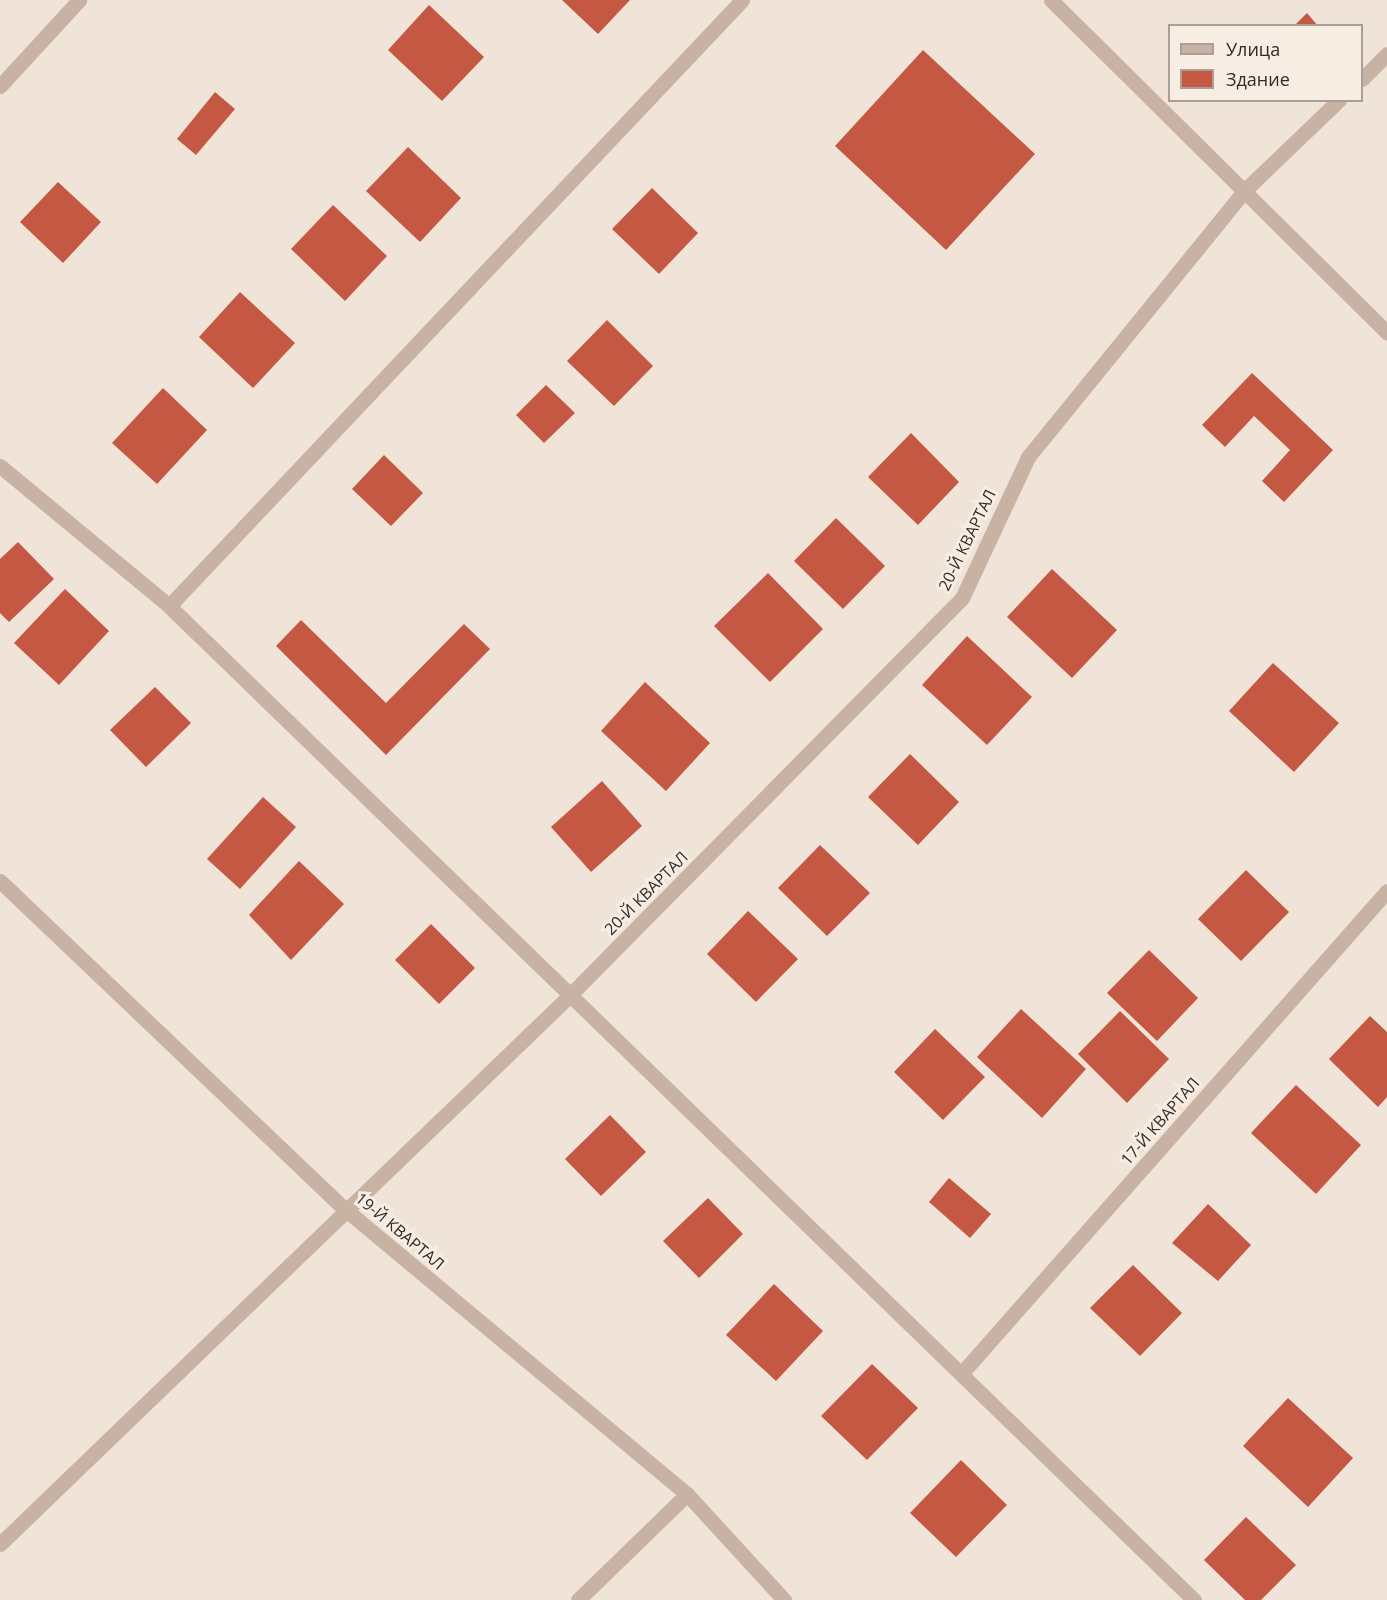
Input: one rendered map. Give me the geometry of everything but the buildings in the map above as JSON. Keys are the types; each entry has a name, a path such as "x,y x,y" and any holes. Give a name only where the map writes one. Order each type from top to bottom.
{"street":[{"path":"0,86 79,0"},
{"path":"169,606 742,0"},
{"path":"1051,0 1387,333"},
{"path":"1363,78 1387,54"},
{"name":"20-Й КВАРТАЛ","path":"0,1544 570,995 962,598 1028,457 1244,191 1337,102"},
{"path":"0,466 169,606 1194,1600"},
{"name":"19-Й КВАРТАЛ","path":"0,881 346,1210 687,1494 784,1600"},
{"name":"17-Й КВАРТАЛ","path":"961,1374 1387,891"},
{"path":"578,1600 687,1494"}]}
